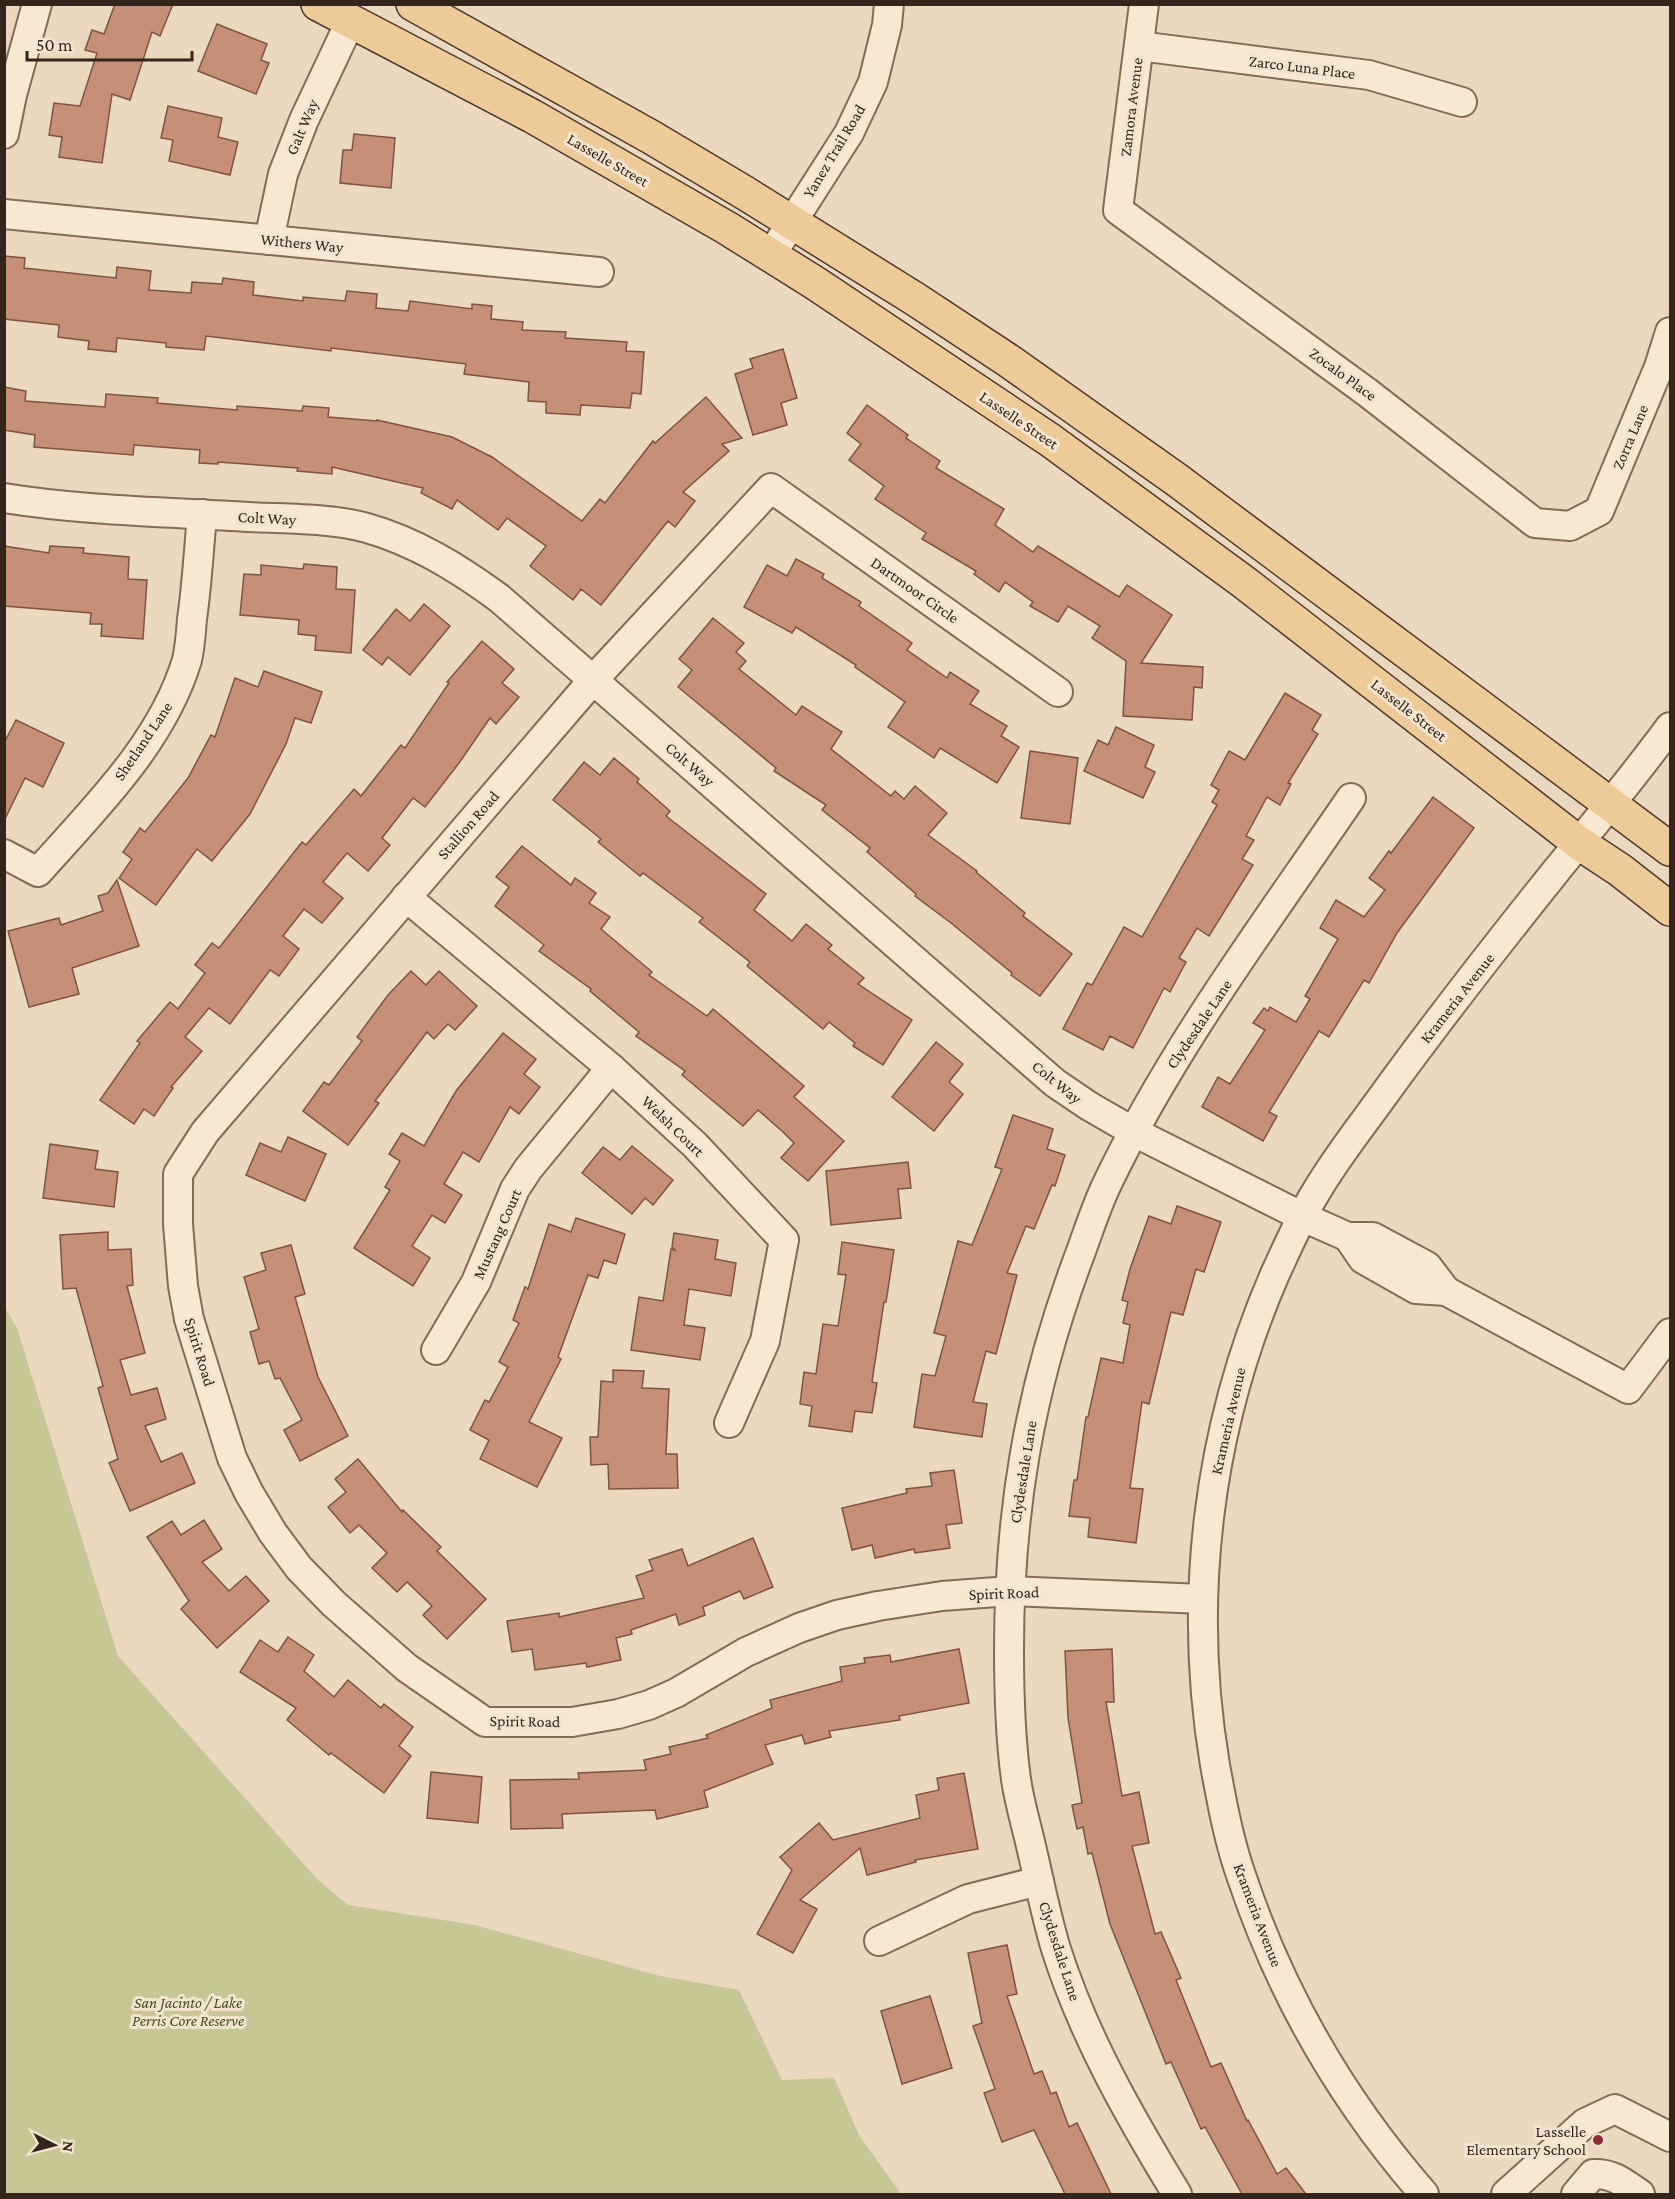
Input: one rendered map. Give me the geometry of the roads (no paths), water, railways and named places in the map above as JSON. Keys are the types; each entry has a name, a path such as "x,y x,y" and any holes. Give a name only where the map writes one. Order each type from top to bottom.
{"main road":[{"name":"Lasselle Street","path":"318,4 532,116 771,255 1050,440 1245,584 1579,843 1620,870 1671,909"},
{"path":"413,4 651,137 915,299 1102,426 1671,849"},
{"path":"351,20 403,25 535,95 585,101"}],"street":[{"path":"4,134 12,95 37,4"},
{"name":"Yanez Trail Road","path":"771,255 849,132 873,82 887,25 889,4"},
{"name":"Zamora Avenue","path":"1118,210 1144,4"},
{"name":"Galt Way","path":"269,240 283,174 304,120 351,20"},
{"name":"Zarco Luna Place","path":"1139,46 1369,75 1462,102"},
{"name":"Zocalo Place","path":"1118,210 1368,393 1535,523 1570,526"},
{"name":"Withers Way","path":"4,214 599,272"},
{"name":"Zorra Lane","path":"1570,526 1599,511 1659,367 1671,332"},
{"name":"Stallion Road","path":"178,1174 204,1132 593,680 771,488"},
{"name":"Dartmoor Circle","path":"771,488 1058,692"},
{"name":"Colt Way","path":"4,498 78,507 317,521 365,528 407,542 461,570 480,584 1013,1044 1055,1083 1089,1107 1303,1217 1348,1237 1373,1237 1427,1266 1446,1291 1628,1389 1671,1333"},
{"name":"Shetland Lane","path":"4,854 38,872 94,810 142,749 173,698 187,658 197,585 202,514"},
{"name":"Krameria Avenue","path":"1424,2194 1367,2124 1331,2071 1298,2010 1262,1933 1240,1874 1221,1802 1210,1732 1203,1652 1203,1599 1213,1482 1232,1396 1261,1306 1316,1191 1425,1038 1671,727"},
{"name":"Clydesdale Lane","path":"1177,2194 1132,2119 1086,2029 1056,1949 1039,1881 1016,1782 1010,1720 1010,1591 1014,1519 1024,1450 1039,1382 1062,1304 1101,1198 1152,1097 1182,1048 1351,798"},
{"name":"Welsh Court","path":"406,897 611,1068 694,1145 784,1240 765,1341 729,1422"},
{"name":"Mustang Court","path":"436,1350 476,1282 515,1189 528,1169 611,1068"},
{"name":"Spirit Road","path":"178,1174 178,1224 183,1286 189,1319 232,1458 249,1493 273,1533 299,1568 334,1604 407,1668 485,1722 572,1722 618,1714 650,1705 676,1693 746,1652 799,1628 837,1615 942,1596 1010,1591 1203,1599"},
{"path":"879,1941 968,1899 1039,1881"},
{"path":"1506,2194 1585,2122 1615,2109 1671,2137"},
{"path":"1576,2194 1593,2174 1606,2174 1640,2194"}],"place":[{"name":"Lasselle Elementary School","path":"1598,2140"}],"park label":[{"name":"San Jacinto / Lake Perris Core Reserve","path":"188,2011"}]}
